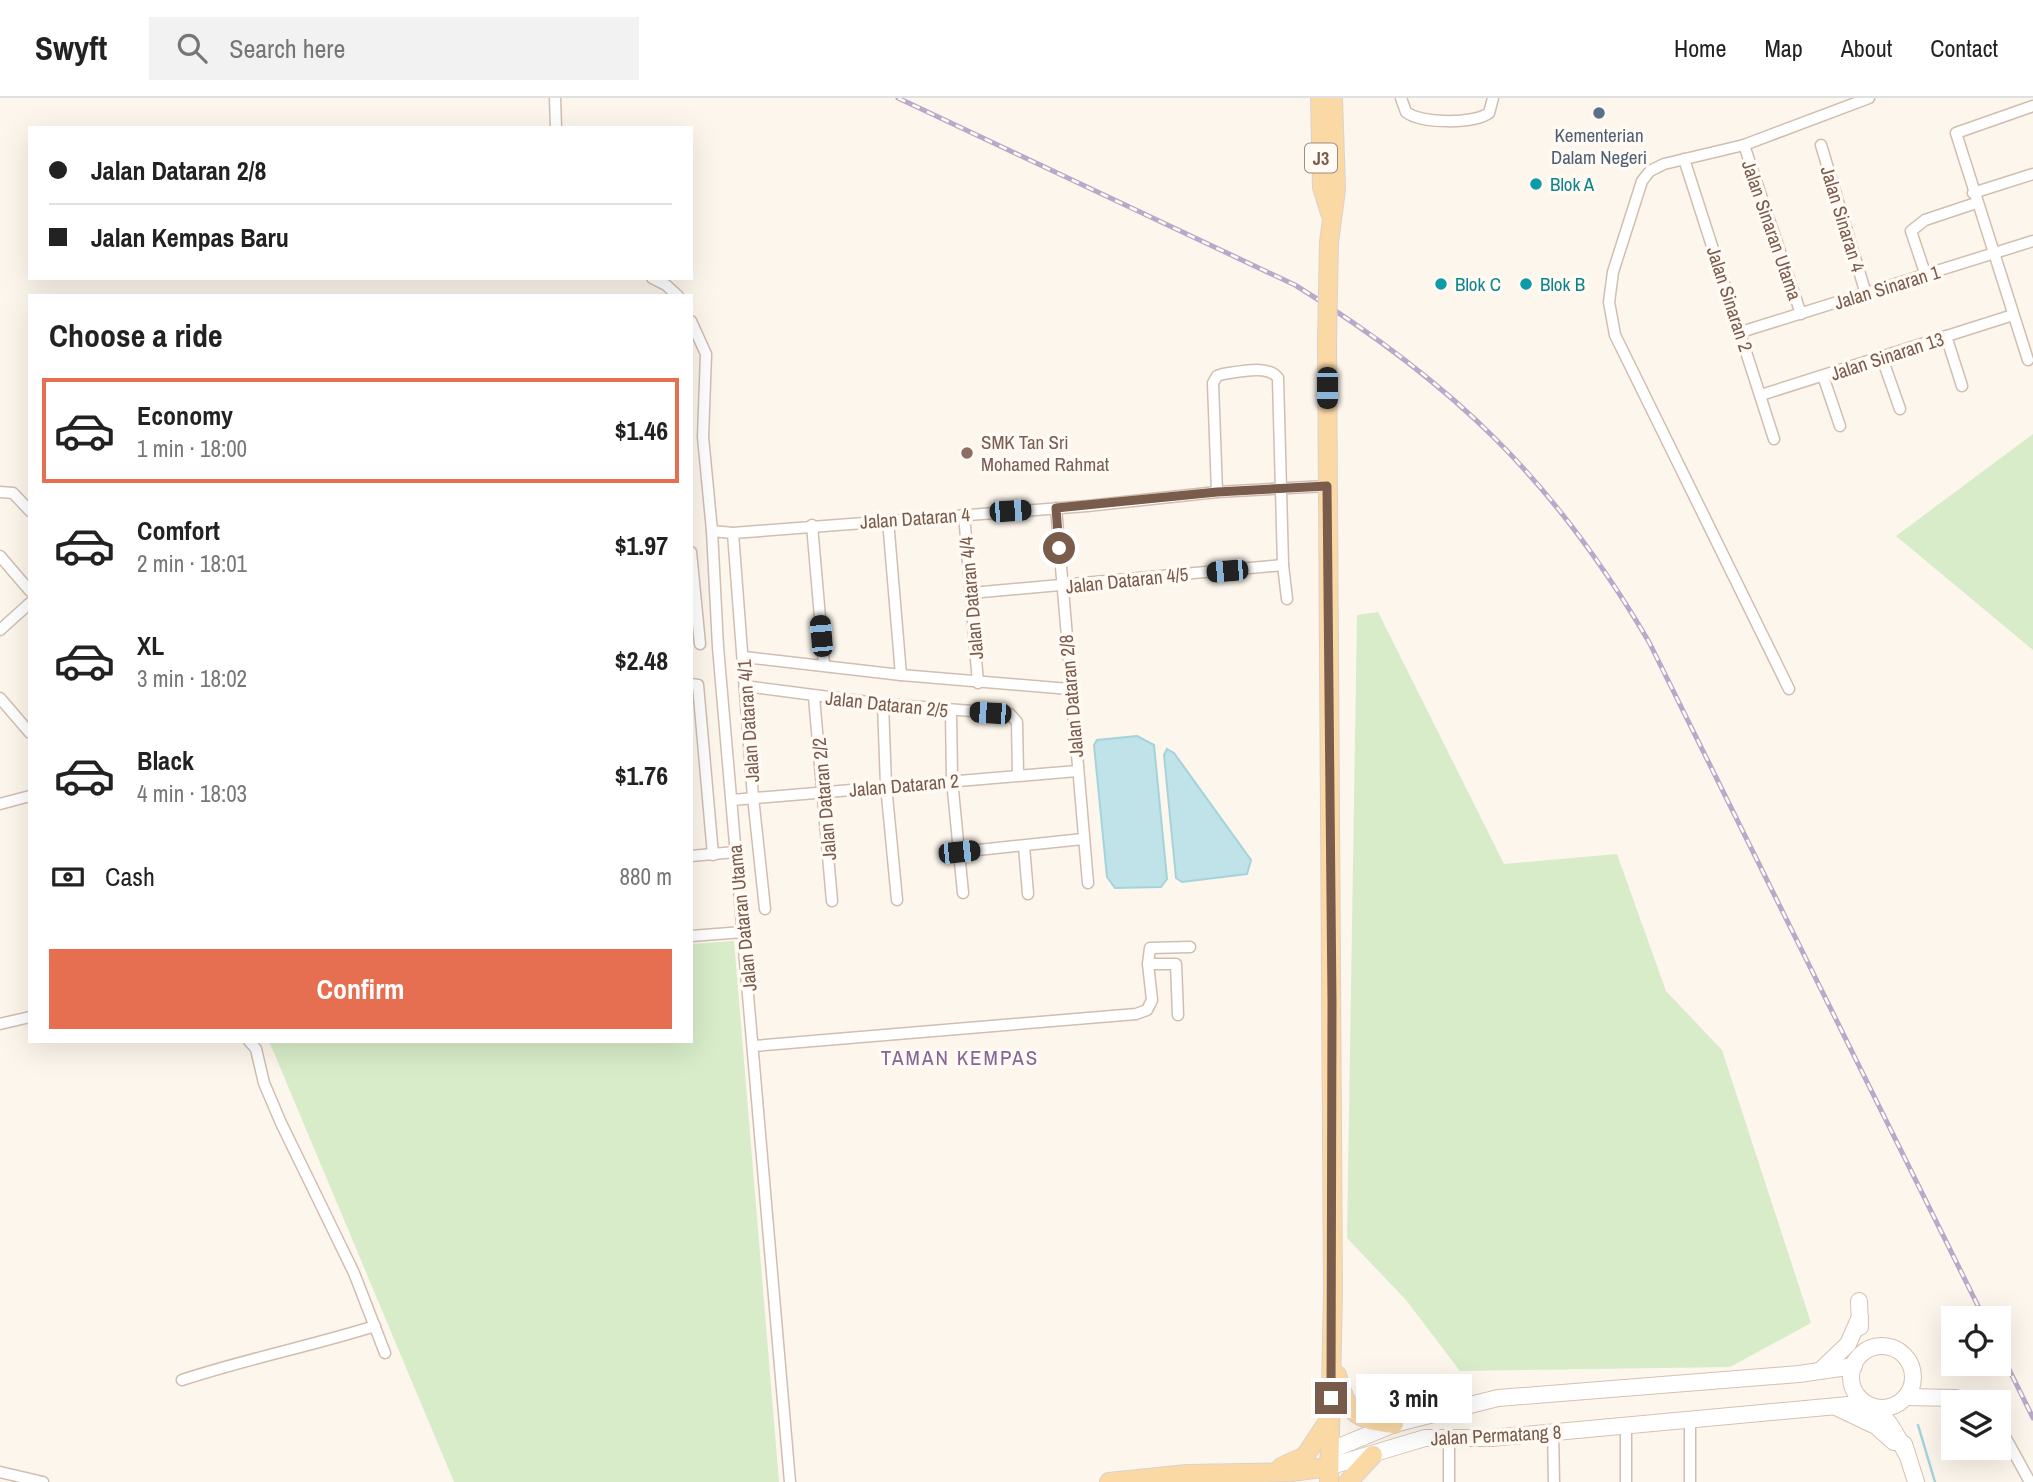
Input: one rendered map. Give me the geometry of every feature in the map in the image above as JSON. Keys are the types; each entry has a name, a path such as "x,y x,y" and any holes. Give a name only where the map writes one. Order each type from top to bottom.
{"main road":[{"name":"J3","path":"1329,1467 1332,1002 1327,339 1329,242 1336,190 1330,101"},
{"path":"1331,1359 1345,1404 1364,1420 1394,1424"},
{"path":"1109,1482 1261,1472 1292,1464 1305,1456 1330,1418"},
{"path":"1348,1482 1373,1455"},
{"path":"1261,1472 1295,1477 1329,1467"}],"street":[{"path":"555,98 556,126"},
{"path":"1401,98 1406,112 1424,120 1478,119 1489,113 1493,98"},
{"path":"1790,689 1678,467 1613,327 1609,302 1612,272 1642,181 1655,168 1744,145 1869,98"},
{"path":"2028,360 1974,198 1956,133 2033,106"},
{"name":"Jalan Sinaran Utama","path":"1744,145 1801,314"},
{"name":"Jalan Sinaran 4","path":"1821,145 1866,294"},
{"name":"Jalan Sinaran 2","path":"1684,159 1774,439"},
{"path":"1926,276 1911,231 1914,226 2033,174"},
{"name":"Jalan Sinaran 1","path":"1741,332 2033,241"},
{"path":"656,280 676,294"},
{"name":"Jalan Sinaran 13","path":"1761,395 2013,315"},
{"name":"Jalan Dataran Utama","path":"693,325 706,354 703,437 712,531 718,647 790,1482"},
{"path":"1947,336 1962,386"},
{"path":"1882,358 1900,409"},
{"path":"1217,492 1213,383 1217,376 1223,374 1265,370 1275,373 1278,378 1283,565 1287,599"},
{"path":"1823,376 1840,426"},
{"name":"Jalan Dataran 4","path":"712,531 733,533 1056,508 1217,492 1327,486"},
{"path":"0,492 13,493 28,509"},
{"name":"Jalan Dataran 2/8","path":"1056,508 1069,689 1088,883"},
{"name":"Jalan Dataran 4/4","path":"964,514 978,683"},
{"path":"888,520 901,675"},
{"path":"812,525 824,664"},
{"name":"Jalan Dataran 4/1","path":"733,533 753,797 765,909"},
{"path":"0,556 28,589"},
{"name":"Jalan Dataran 4/5","path":"971,593 1283,565"},
{"path":"693,598 695,644 718,647"},
{"path":"0,630 28,605"},
{"path":"744,657 978,683 1069,689"},
{"name":"Jalan Dataran 2/5","path":"745,685 814,697 1010,714 1017,722 1018,774"},
{"path":"695,687 713,855"},
{"name":"Jalan Dataran 2/2","path":"814,697 825,792 832,901"},
{"path":"0,698 28,731"},
{"path":"883,704 886,785 897,900"},
{"path":"951,710 952,780 963,893"},
{"name":"Jalan Dataran 2","path":"732,800 1077,771"},
{"path":"0,804 28,797"},
{"path":"959,852 1083,839"},
{"path":"1024,846 1028,894"},
{"path":"693,856 735,852"},
{"path":"693,936 743,932"},
{"path":"754,1046 1136,1014 1147,1010 1152,1000 1148,964 1150,948 1190,947"},
{"path":"1148,964 1176,964 1178,1014"},
{"path":"0,1024 28,1017"},
{"path":"251,1043 256,1049 264,1083 281,1123 338,1236 385,1353"},
{"path":"1906,1453 1883,1415 1854,1391 1855,1363 1860,1347 1859,1301 1869,1328 1888,1347 1905,1357 1913,1374 1913,1383 1897,1417 1916,1482"},
{"path":"1820,1371 1835,1360 1848,1344 1860,1317"},
{"path":"183,1380 246,1359 292,1352 375,1326"},
{"path":"1329,1467 1394,1424 1498,1398 1820,1371 1855,1363 1870,1349 1888,1347"},
{"path":"1913,1374 1943,1390"},
{"path":"1874,1407 1892,1407 1903,1400 1941,1400"},
{"name":"Jalan Permatang 8","path":"1329,1467 1425,1438 1553,1432 1859,1404 1874,1407"},
{"path":"1836,1407 1876,1426 1906,1453"},
{"path":"1690,1420 1690,1482"},
{"path":"1626,1426 1626,1482"},
{"path":"1553,1432 1554,1482"},
{"path":"1449,1438 1449,1482"},
{"path":"2011,1448 2030,1482"},
{"path":"0,1472 43,1482"}],"green space":[{"path":"2033,434 2033,650 1896,536"},
{"path":"1378,612 1504,864 1617,854 1666,991 1722,1050 1811,1323 1730,1367 1460,1371 1406,1300 1347,1238 1357,615"},
{"path":"734,941 779,1482 454,1482 270,1043 693,1043 693,944"}],"water":[{"path":"1137,736 1154,745 1167,879 1161,887 1115,888 1107,877 1094,745 1097,740"},
{"path":"1167,749 1174,753 1251,860 1247,874 1182,882 1176,878 1164,755"}],"waterway":[{"path":"1918,1425 1935,1482"}],"railway":[{"path":"898,98 1295,285 1404,359 1452,398 1537,484 1613,584 1649,642 1978,1306"},
{"path":"2011,1373 2033,1418"}],"place":[{"name":"Kementerian Dalam Negeri","path":"1599,113"},
{"name":"Blok A","path":"1536,184"},
{"name":"Blok C","path":"1441,284"},
{"name":"Blok B","path":"1526,284"},
{"name":"SMK Tan Sri Mohamed Rahmat","path":"967,453"}],"district":[{"name":"TAMAN KEMPAS","path":"960,1057"}],"route":[{"path":"1059,548 1056,508 1217,492 1327,486 1332,1002 1331,1398"}]}
